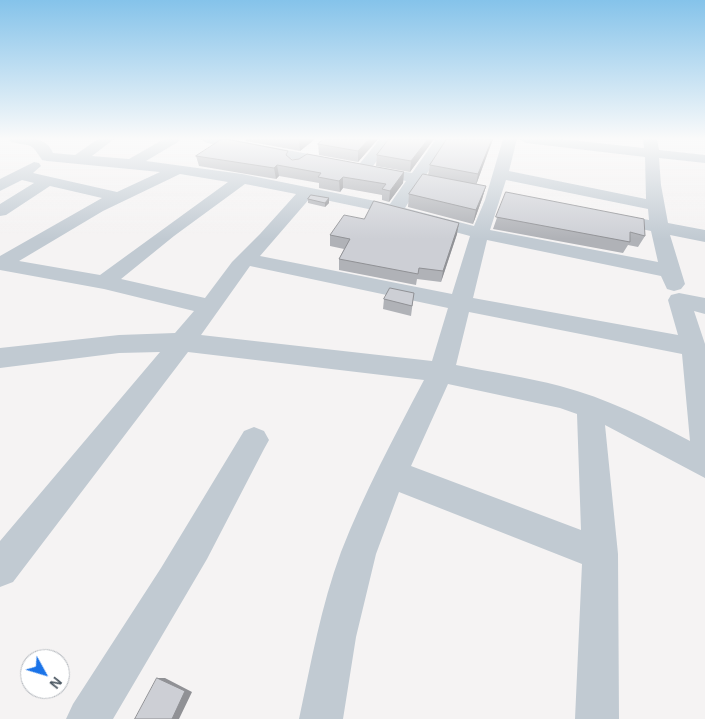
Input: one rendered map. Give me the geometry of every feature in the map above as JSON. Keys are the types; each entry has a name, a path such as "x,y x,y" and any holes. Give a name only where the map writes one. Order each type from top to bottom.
{"street":[{"path":"0,186 24,173"},
{"path":"0,264 54,230 171,173"},
{"path":"201,173 307,191 480,233 670,270"},
{"path":"276,186 289,173"},
{"path":"388,173 491,189 656,206"},
{"path":"394,211 420,173"},
{"path":"322,719 336,637 358,554 392,474 441,372 491,189 497,173"},
{"path":"653,173 659,228 678,300 699,363 705,446"},
{"path":"20,175 118,197"},
{"path":"104,282 168,232 242,179"},
{"path":"0,211 48,181"},
{"path":"0,569 210,307 246,259 267,238 307,191"},
{"path":"601,216 705,236"},
{"path":"246,259 460,303 699,363"},
{"path":"0,264 104,282 210,307"},
{"path":"678,300 705,306"},
{"path":"0,358 118,344 182,342 441,372 560,397 590,407 618,418 705,464"},
{"path":"590,407 600,554 597,719"},
{"path":"88,719 150,624 212,518 254,440"},
{"path":"392,474 600,554"}],"building":[{"path":"319,173 404,173 390,191 382,189 386,184 343,177 339,181 318,177 321,173"},
{"path":"423,174 486,186 476,210 409,194"},
{"path":"506,192 644,219 645,236 630,232 630,242 496,217"},
{"path":"311,195 329,198 325,203 308,199"},
{"path":"374,201 459,223 443,271 419,268 418,274 339,259 350,239 330,235 344,215 364,219"},
{"path":"390,288 414,293 412,306 384,299"},
{"path":"157,678 185,691 172,719 135,719"}]}
